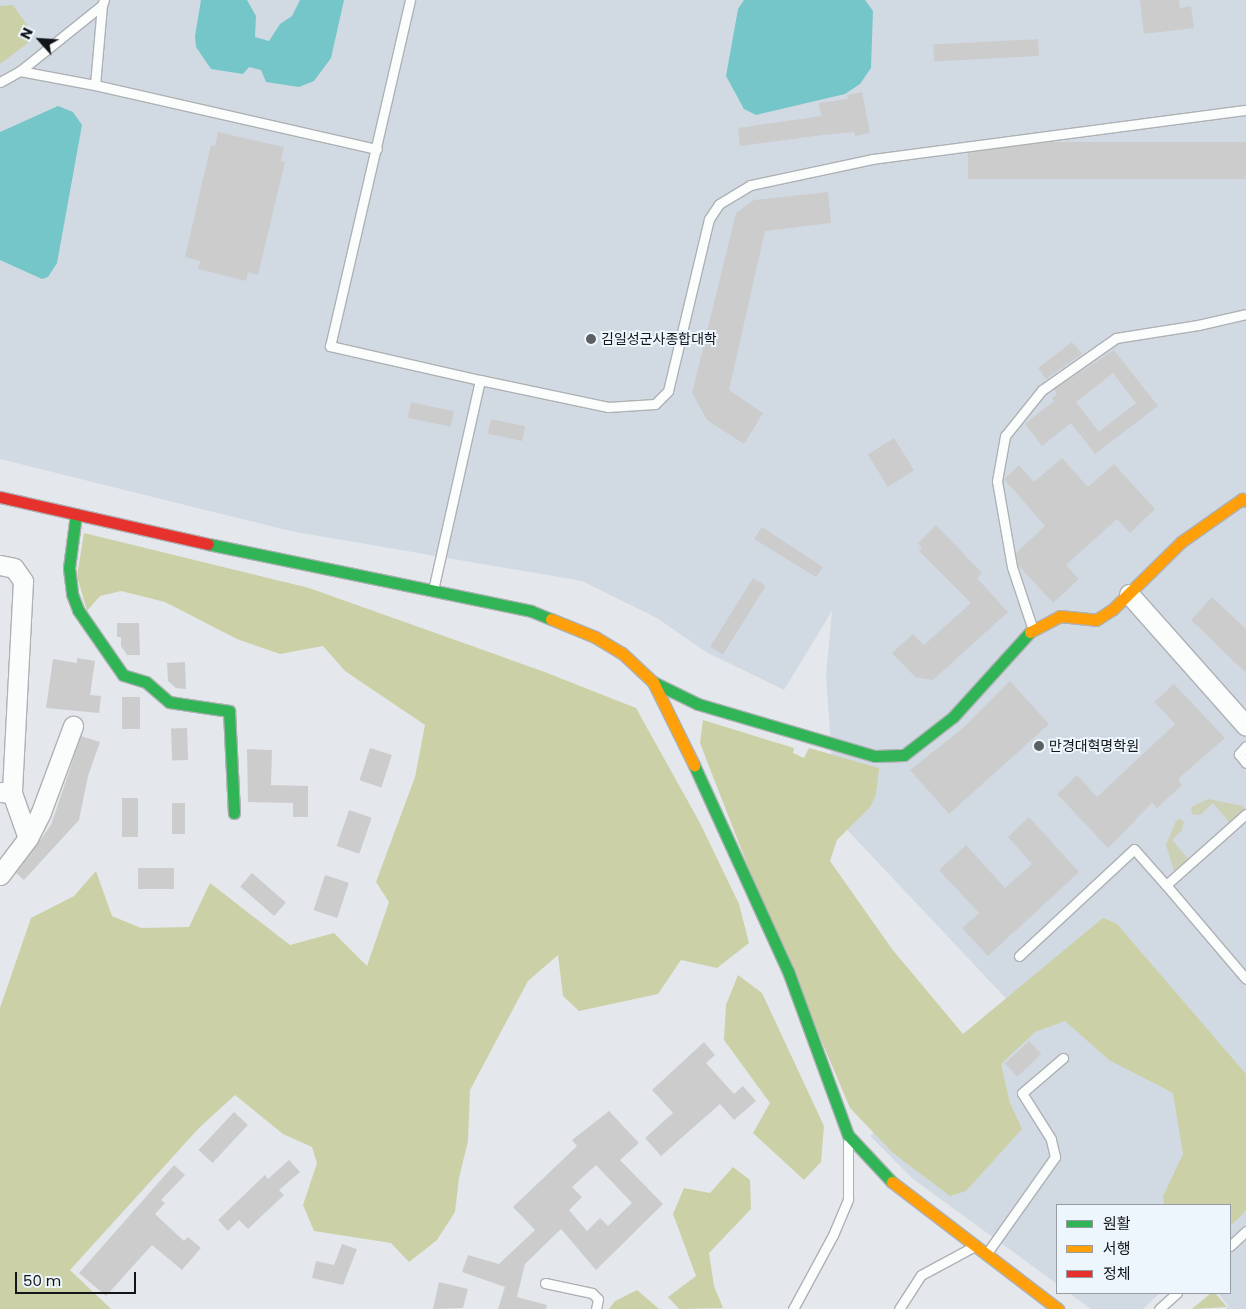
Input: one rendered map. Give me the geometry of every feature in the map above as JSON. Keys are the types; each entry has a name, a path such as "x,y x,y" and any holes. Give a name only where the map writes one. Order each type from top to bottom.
{"main road":[{"path":"0,497 531,611 595,638 622,653 652,682 681,736 788,970 848,1135 890,1181 973,1247 1058,1309"},
{"path":"652,682 698,704 875,756 904,755 952,717 1032,630 1060,616 1096,620 1129,594 1181,542 1242,500 1246,501"},
{"path":"76,514 69,568 72,594 78,610 123,675 146,682 169,702 228,712 234,813"}],"street":[{"path":"0,564 14,568 22,581 6,792 28,838"},
{"path":"1129,594 1246,726"},
{"path":"0,875 28,838 41,812 73,726"}],"lane":[{"path":"410,0 330,346 608,407 655,404 668,391 709,219 719,204 751,185 872,159 1246,110"},
{"path":"95,84 103,2"},
{"path":"0,82 20,71 103,2"},
{"path":"20,71 95,84 377,149"},
{"path":"1032,630 1012,567 997,481 1006,436 1042,390 1116,338 1198,325 1246,314"},
{"path":"432,590 480,380"},
{"path":"1246,746 1239,754 1246,763"},
{"path":"1166,885 1246,814"},
{"path":"1019,956 1134,849 1246,978"},
{"path":"985,1256 1054,1157 1051,1139 1022,1093 1063,1058"},
{"path":"792,1309 833,1236 848,1199 848,1135"},
{"path":"1231,1245 1246,1232"},
{"path":"899,1309 921,1275 973,1247"},
{"path":"545,1283 592,1293 598,1299 596,1309"},
{"path":"1159,1309 1176,1294"}],"shaded area":[{"name":"김일성군사종합대학","path":"0,0 1246,0 1246,1309 1226,1309 1228,1306 1219,1294 1231,1294 1231,1204 1056,1204 1056,1283 913,1179 870,1136 1016,1009 836,818 826,675 832,611 784,690 706,652 657,618 582,581 290,531 0,459"},
{"path":"1070,1294 1159,1294 1143,1309 1091,1309"}],"green space":[{"path":"13,5 27,25 28,43 0,64 0,6"},
{"path":"84,533 309,588 542,671 636,708 700,823 739,904 749,943 717,968 681,960 658,994 579,1011 563,996 558,955 528,981 470,1090 468,1141 459,1178 455,1212 437,1240 409,1262 391,1243 314,1231 303,1205 317,1163 312,1147 283,1134 235,1095 199,1128 70,1270 111,1309 0,1309 0,1008 31,918 74,896 96,871 112,916 141,928 189,927 210,883 290,945 334,933 367,966 389,902 376,882 415,777 425,725 345,671 323,646 280,654 237,639 165,602 121,591 100,596 87,611 77,576"},
{"path":"703,720 794,748 793,753 804,758 809,748 879,768 876,795 870,807 837,840 830,861 892,949 963,1034 1103,918 1117,924 1246,1074 1246,1210 1241,1216 1231,1225 1231,1204 1164,1204 1163,1196 1183,1154 1173,1093 1109,1060 1065,1021 1035,1032 1001,1064 1010,1103 1022,1129 966,1191 950,1196 893,1153 850,1108 749,869 700,743"},
{"path":"1208,799 1243,806 1245,810 1230,823 1213,803 1200,815 1192,814 1191,807"},
{"path":"1180,819 1184,822 1182,830 1172,840 1188,859 1174,871 1166,845 1176,821"},
{"path":"738,975 762,993 824,1126 821,1162 804,1180 753,1133 770,1103 724,1040 726,1005"},
{"path":"733,1167 750,1180 751,1209 709,1253 714,1286 723,1308 679,1309 668,1297 696,1276 673,1214 684,1188 710,1193"},
{"path":"637,1290 659,1309 609,1309 615,1301"},
{"path":"1210,1294 1216,1294 1227,1307 1192,1309"}],"water":[{"path":"201,0 247,0 256,16 255,37 269,41 280,24 292,16 300,0 344,0 331,58 314,81 299,87 266,82 261,70 249,67 243,74 211,69 196,47 195,36"},
{"path":"744,0 865,0 873,11 871,68 860,84 845,94 756,115 744,109 726,76 738,9"},
{"path":"58,106 73,112 82,125 57,263 48,277 42,279 0,260 0,132"}],"building":[{"path":"1140,0 1179,0 1180,8 1191,6 1194,28 1144,34"},
{"path":"1038,39 1039,56 934,61 933,44"},
{"path":"862,92 870,133 855,136 854,132 823,135 740,146 738,128 821,116 819,103 848,99 847,95"},
{"path":"218,132 284,147 281,161 285,162 258,275 248,272 246,281 198,269 200,261 185,257 211,145 215,146"},
{"path":"968,142 1246,142 1246,179 968,179"},
{"path":"828,192 831,223 765,231 729,390 763,413 744,444 707,420 692,393 736,213 754,200"},
{"path":"1072,342 1082,354 1046,379 1038,368"},
{"path":"1114,350 1158,406 1095,454 1071,423 1042,446 1025,424 1054,401 1052,398 1057,394 1054,389","holes":["1113,373 1136,403 1099,432 1076,402"]},
{"path":"411,402 454,411 451,427 408,418"},
{"path":"491,419 525,426 522,441 488,434"},
{"path":"894,438 914,470 888,487 868,454"},
{"path":"1062,458 1088,487 1114,464 1155,509 1130,533 1117,519 1066,565 1079,579 1053,603 1018,565 1016,553 1045,526 1004,479 1019,465 1034,482"},
{"path":"936,525 982,573 977,578 1008,612 933,680 915,677 892,653 913,634 924,645 971,603 919,551 922,548 918,543"},
{"path":"762,527 823,567 816,577 754,539"},
{"path":"753,578 766,586 723,655 710,647"},
{"path":"1212,597 1246,629 1246,673 1191,620"},
{"path":"117,623 139,623 140,655 127,655 121,646 121,637 117,637"},
{"path":"77,658 95,661 90,695 101,696 99,713 46,708 53,659 77,663"},
{"path":"185,662 186,689 176,688 168,681 167,663"},
{"path":"1010,681 1049,724 949,814 910,770 962,729"},
{"path":"1174,684 1225,738 1178,779 1182,785 1157,808 1152,803 1108,848 1057,794 1077,775 1097,797 1175,724 1154,702"},
{"path":"122,697 140,697 140,729 122,729"},
{"path":"187,728 188,760 172,761 171,729"},
{"path":"81,736 100,742 88,776 79,820 24,880 16,873 51,825"},
{"path":"370,748 392,755 381,787 359,780"},
{"path":"247,749 272,750 271,785 308,786 308,817 293,817 293,803 248,802"},
{"path":"122,798 138,798 138,837 122,837"},
{"path":"172,803 185,803 185,834 172,834"},
{"path":"349,810 372,818 359,854 337,846"},
{"path":"1029,817 1079,872 988,956 962,928 979,913 939,870 966,845 1005,888 1032,864 1008,837"},
{"path":"138,868 174,868 174,889 138,889"},
{"path":"252,873 286,903 274,916 240,887"},
{"path":"325,875 349,883 337,918 314,910"},
{"path":"1029,1041 1041,1054 1017,1077 1005,1064"},
{"path":"704,1042 715,1055 706,1063 734,1094 743,1086 756,1101 734,1120 720,1104 661,1156 645,1138 673,1113 652,1090"},
{"path":"609,1111 639,1143 620,1160 663,1204 596,1270 561,1229 525,1264 517,1297 547,1305 546,1309 498,1309 505,1287 462,1272 468,1255 499,1264 535,1230 513,1207 577,1146 572,1140","holes":["596,1165 632,1203 608,1226 600,1218 587,1231 569,1210 582,1197 572,1187"]},
{"path":"234,1112 248,1125 212,1163 199,1150"},
{"path":"289,1160 300,1172 279,1190 284,1195 248,1229 239,1220 228,1231 218,1220 265,1175 268,1179"},
{"path":"174,1165 185,1175 161,1200 165,1203 155,1214 184,1241 188,1237 201,1248 182,1270 152,1245 106,1296 79,1273"},
{"path":"342,1244 357,1249 343,1285 312,1278 316,1261 334,1265"},
{"path":"439,1282 468,1289 463,1308 433,1309"}],"traffic: fast":[{"path":"76,514 69,568 72,594 78,610 123,675 146,682 169,702 229,711 234,813"},
{"path":"208,544 531,611 551,619"},
{"path":"653,682 698,704 875,756 904,755 953,717 1030,632"},
{"path":"694,765 788,971 848,1135 892,1182"}],"traffic: slow":[{"path":"1030,632 1060,616 1096,620 1113,609 1181,542 1242,499 1246,501"},
{"path":"551,619 595,637 622,653 653,682 694,765"},
{"path":"892,1182 1058,1309"}],"traffic: jam":[{"path":"0,497 208,544"}],"place":[{"name":"김일성군사종합대학","path":"591,339"},
{"name":"만경대혁명학원","path":"1039,746"}]}
